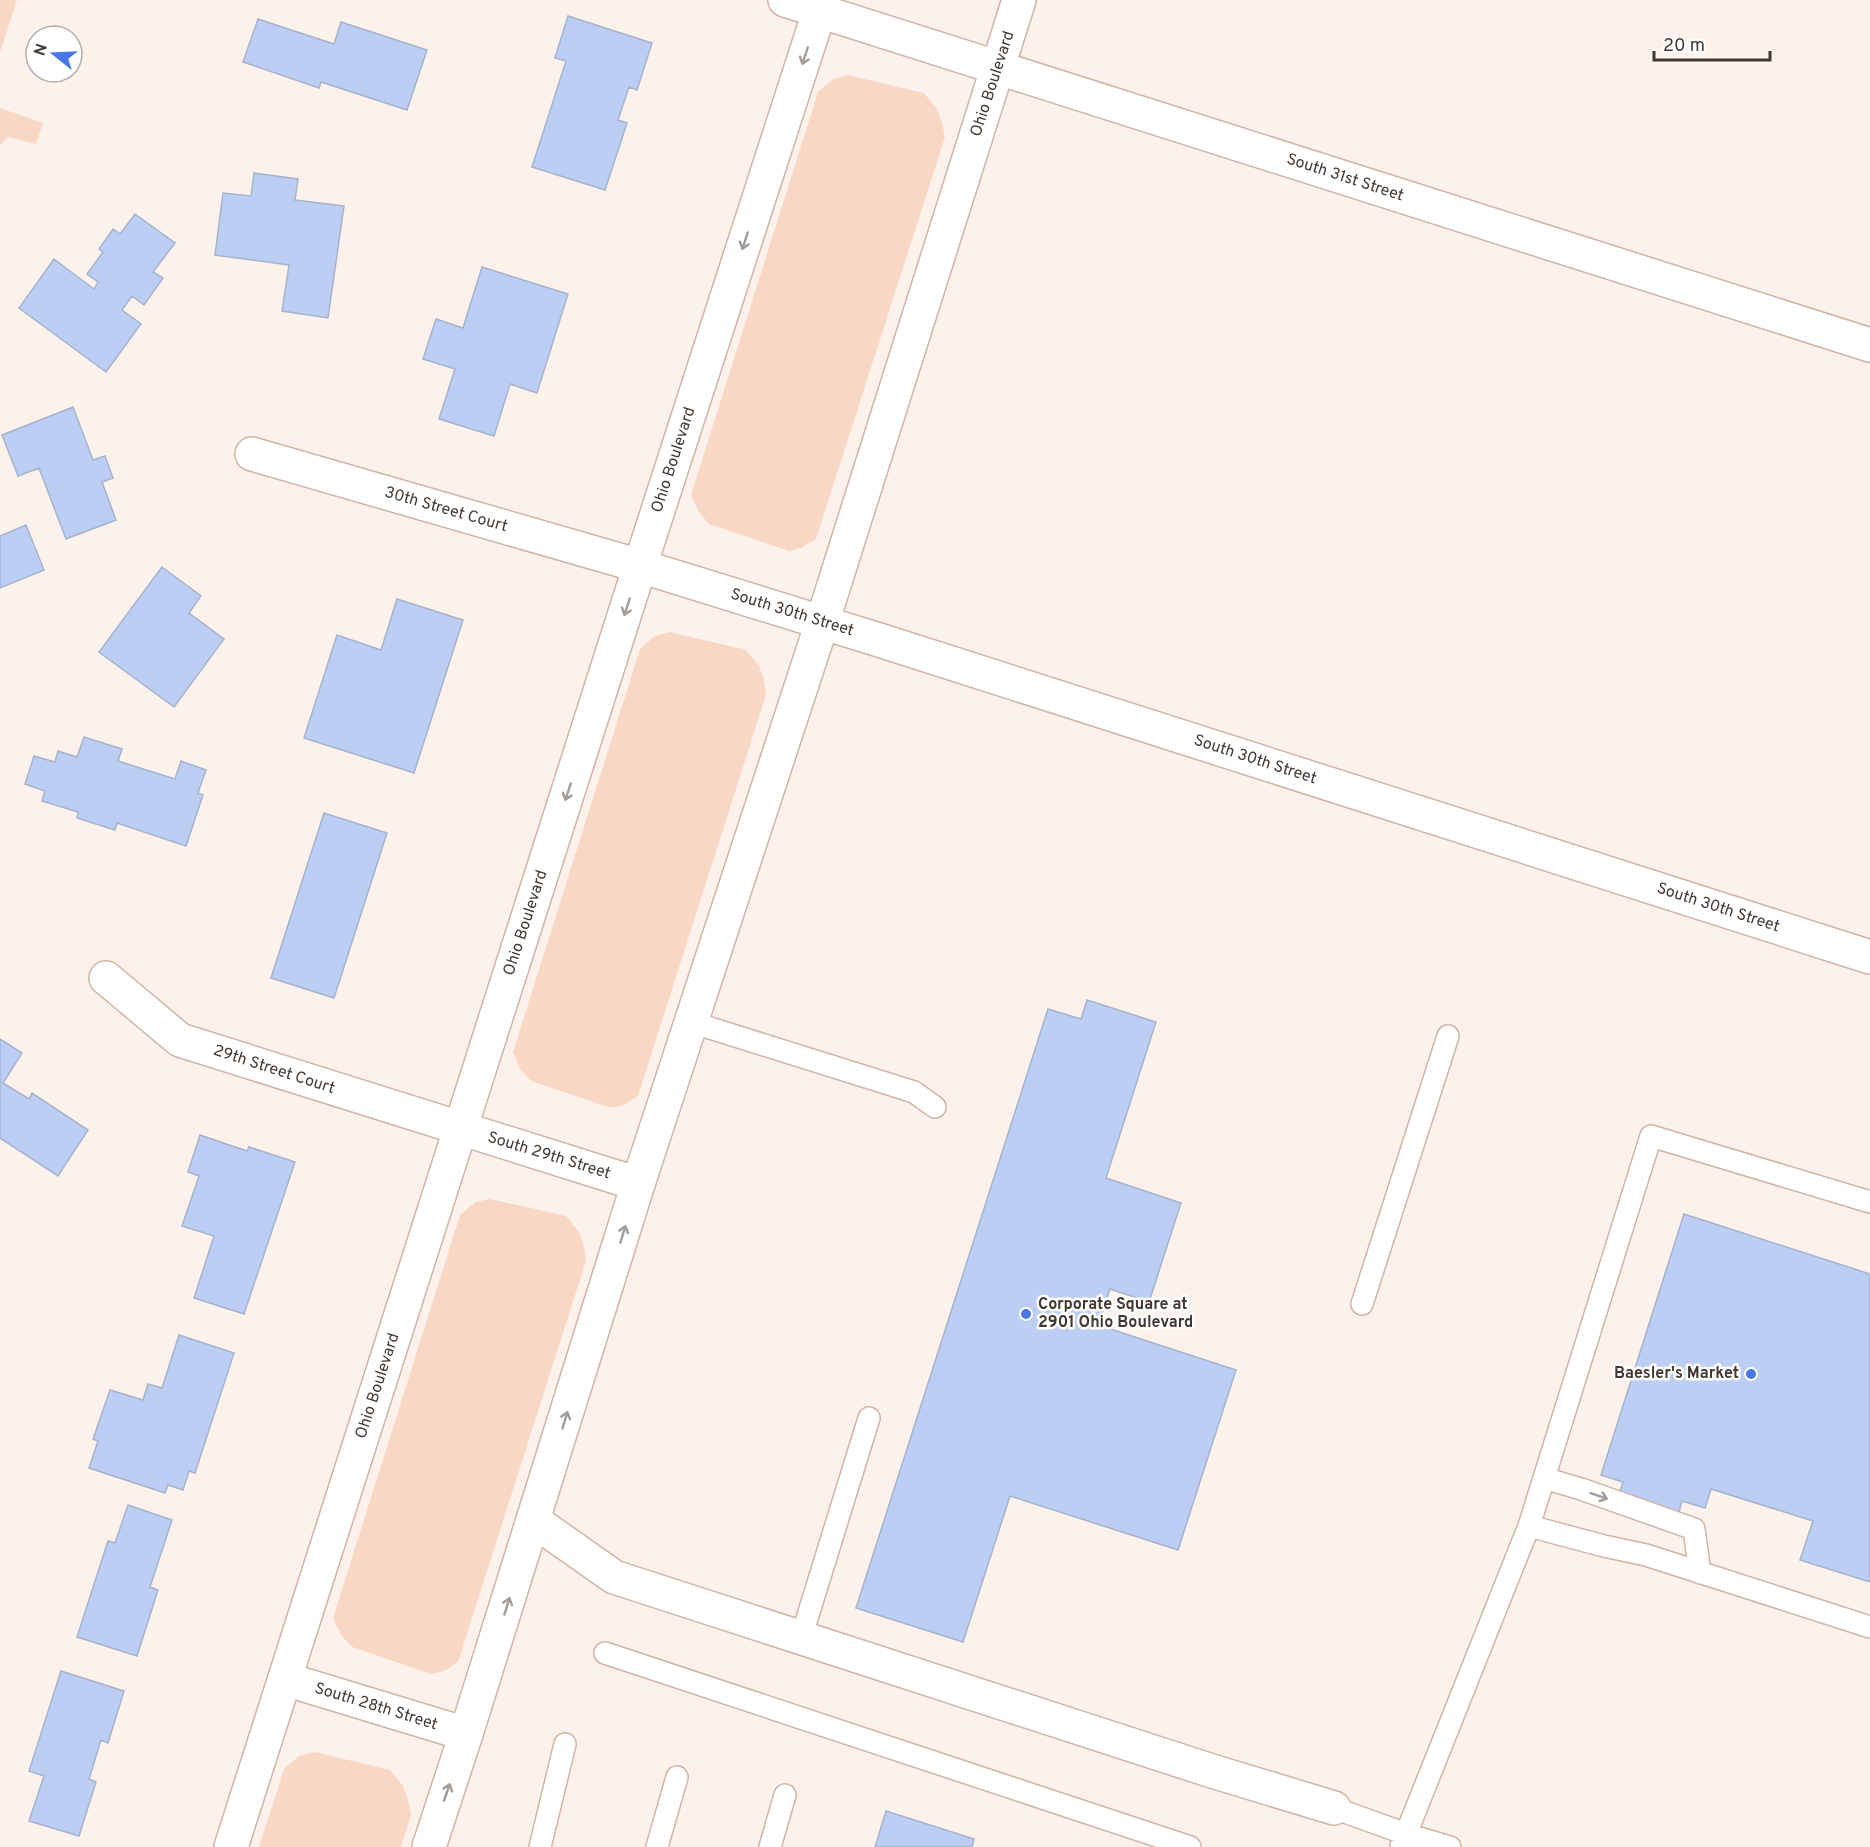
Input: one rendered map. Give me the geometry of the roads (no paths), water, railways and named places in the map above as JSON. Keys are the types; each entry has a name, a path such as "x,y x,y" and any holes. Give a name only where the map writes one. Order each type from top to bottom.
{"street":[{"name":"South 31st Street","path":"785,0 821,6 998,68 1870,345"},
{"name":"Ohio Boulevard","path":"429,1847 638,1184 822,623 1020,0"},
{"name":"Ohio Boulevard","path":"231,1847 821,6"},
{"name":"30th Street Court","path":"252,454 640,566"},
{"name":"South 30th Street","path":"640,566 1870,957"},
{"name":"29th Street Court","path":"106,978 180,1040 460,1128"},
{"name":"South 29th Street","path":"460,1128 638,1184"},
{"path":"533,1520 614,1577 1212,1771 1334,1808"},
{"name":"South 28th Street","path":"285,1679 466,1734"}],"lane":[{"path":"691,1022 914,1092 935,1107"},
{"path":"1362,1304 1448,1036"},
{"path":"1403,1840 1529,1526 1651,1136 1870,1202"},
{"path":"801,1638 869,1418"},
{"path":"1544,1478 1694,1529 1700,1573"},
{"path":"1529,1526 1646,1555 1870,1627"},
{"path":"605,1653 1190,1847"},
{"path":"540,1847 566,1744"},
{"path":"657,1847 677,1777"},
{"path":"770,1847 785,1795"},
{"path":"1334,1808 1403,1840 1450,1847"}],"place":[{"name":"Corporate Square at 2901 Ohio Boulevard","path":"1026,1314"},
{"name":"Baesler's Market","path":"1751,1374"}]}
